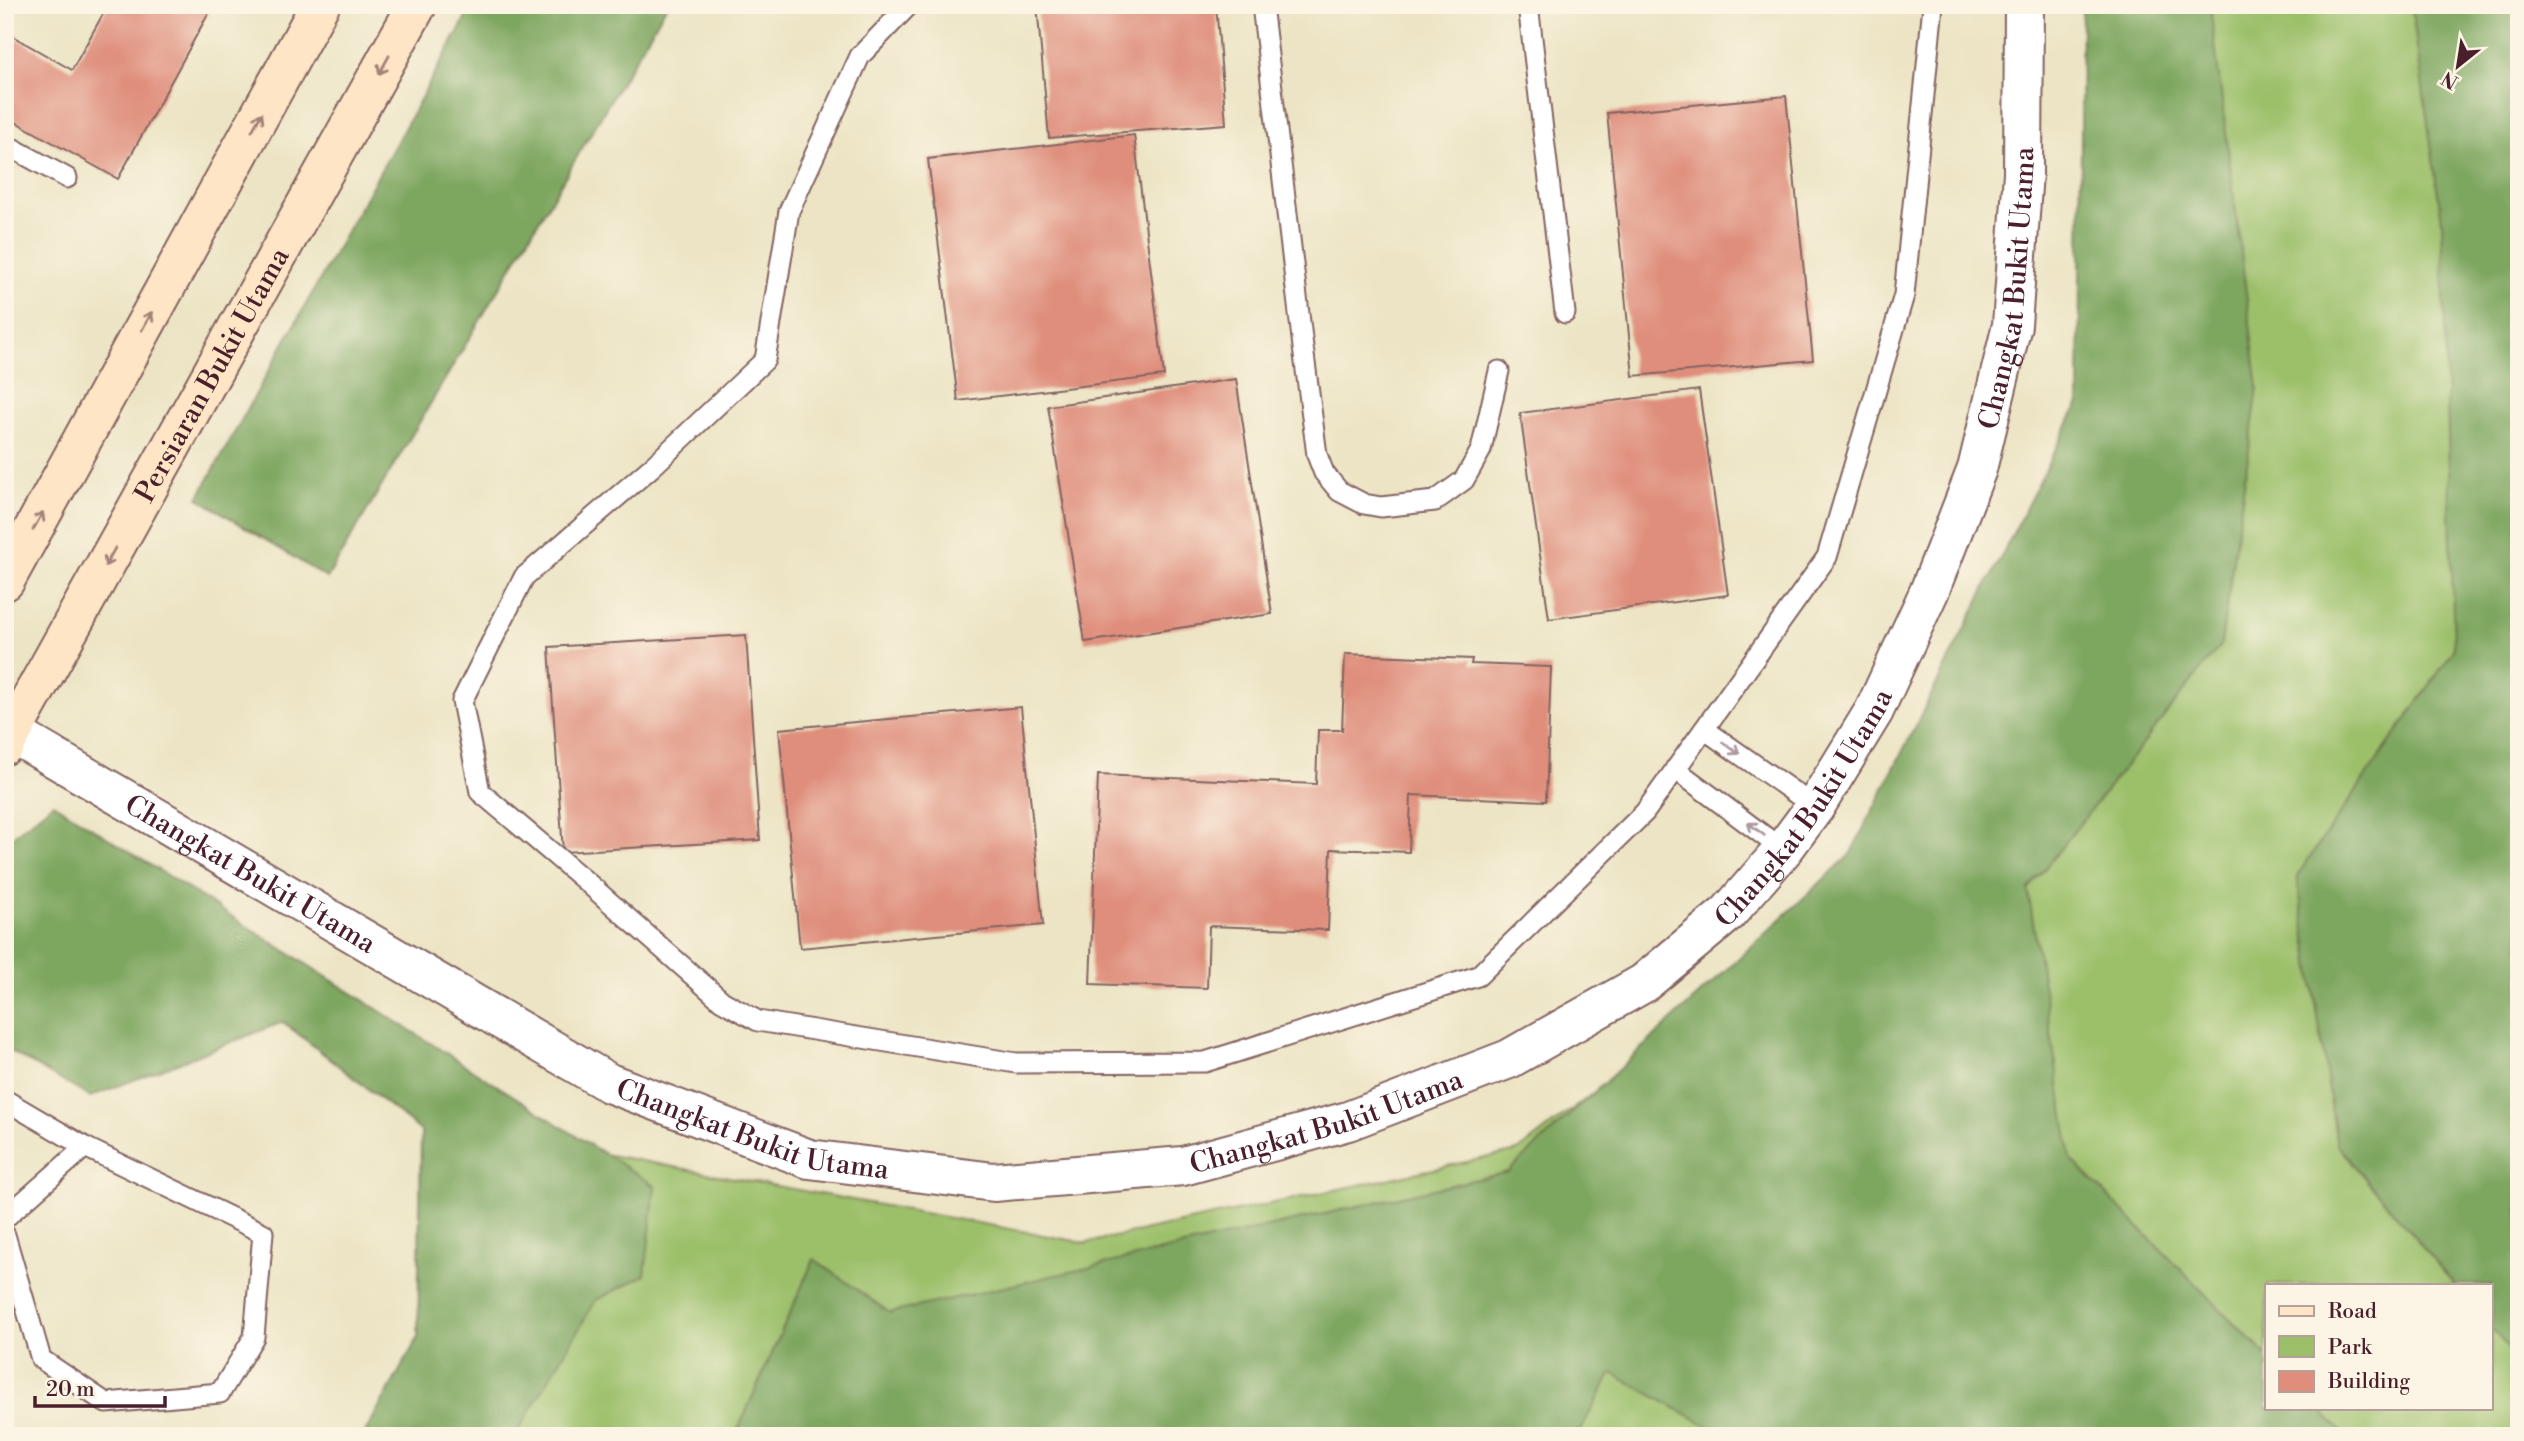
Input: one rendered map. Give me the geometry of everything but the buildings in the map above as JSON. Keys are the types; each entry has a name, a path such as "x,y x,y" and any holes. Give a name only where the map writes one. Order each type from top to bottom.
{"street":[{"path":"5,581 320,5"},
{"name":"Persiaran Bukit Utama","path":"7,736 417,5"},
{"name":"Changkat Bukit Utama","path":"7,736 609,1083 809,1159 994,1182 1183,1166 1348,1121 1509,1059 1644,983 1728,913 1783,850 1815,807 1874,711 1929,592 1977,469 2012,325 2023,173 2024,5"}],"lane":[{"path":"909,5 860,56 789,211 765,360 653,466 524,578 462,701 480,792 722,1001 758,1021 1016,1063 1205,1062 1478,976 1644,812 1828,557 1903,295 1933,5"},
{"path":"1262,5 1304,360 1317,455 1324,473 1339,491 1364,504 1381,507 1435,501 1464,480 1481,450 1499,371"},
{"path":"1528,5 1564,313"},
{"path":"5,144 67,178"},
{"path":"1704,729 1815,807"},
{"path":"1675,769 1783,850"},
{"path":"5,1101 85,1147 263,1233 254,1336 220,1393 106,1403 41,1359 5,1235"},
{"path":"5,1218 85,1147"}],"green space":[{"path":"473,5 667,5 327,578 198,498"},
{"path":"2082,5 2210,5 2258,388 2221,644 2028,890 2071,1159 2265,1354 2265,1410 2320,1410 2346,1436 1726,1436 1612,1373 1577,1436 735,1436 814,1259 890,1313 1508,1172 1850,855 2079,403"},
{"path":"2105,5 2519,5 2519,1436 404,1436 533,1141 1086,1243 1518,1151 1898,858 2115,392"},
{"path":"2411,5 2519,5 2519,1361 2492,1329 2492,1284 2454,1284 2337,1145 2297,876 2454,650 2442,222"},
{"path":"53,803 655,1186 645,1275 596,1300 515,1436 363,1436 418,1338 421,1131 283,1022 90,1097 5,1048 5,843"}]}
